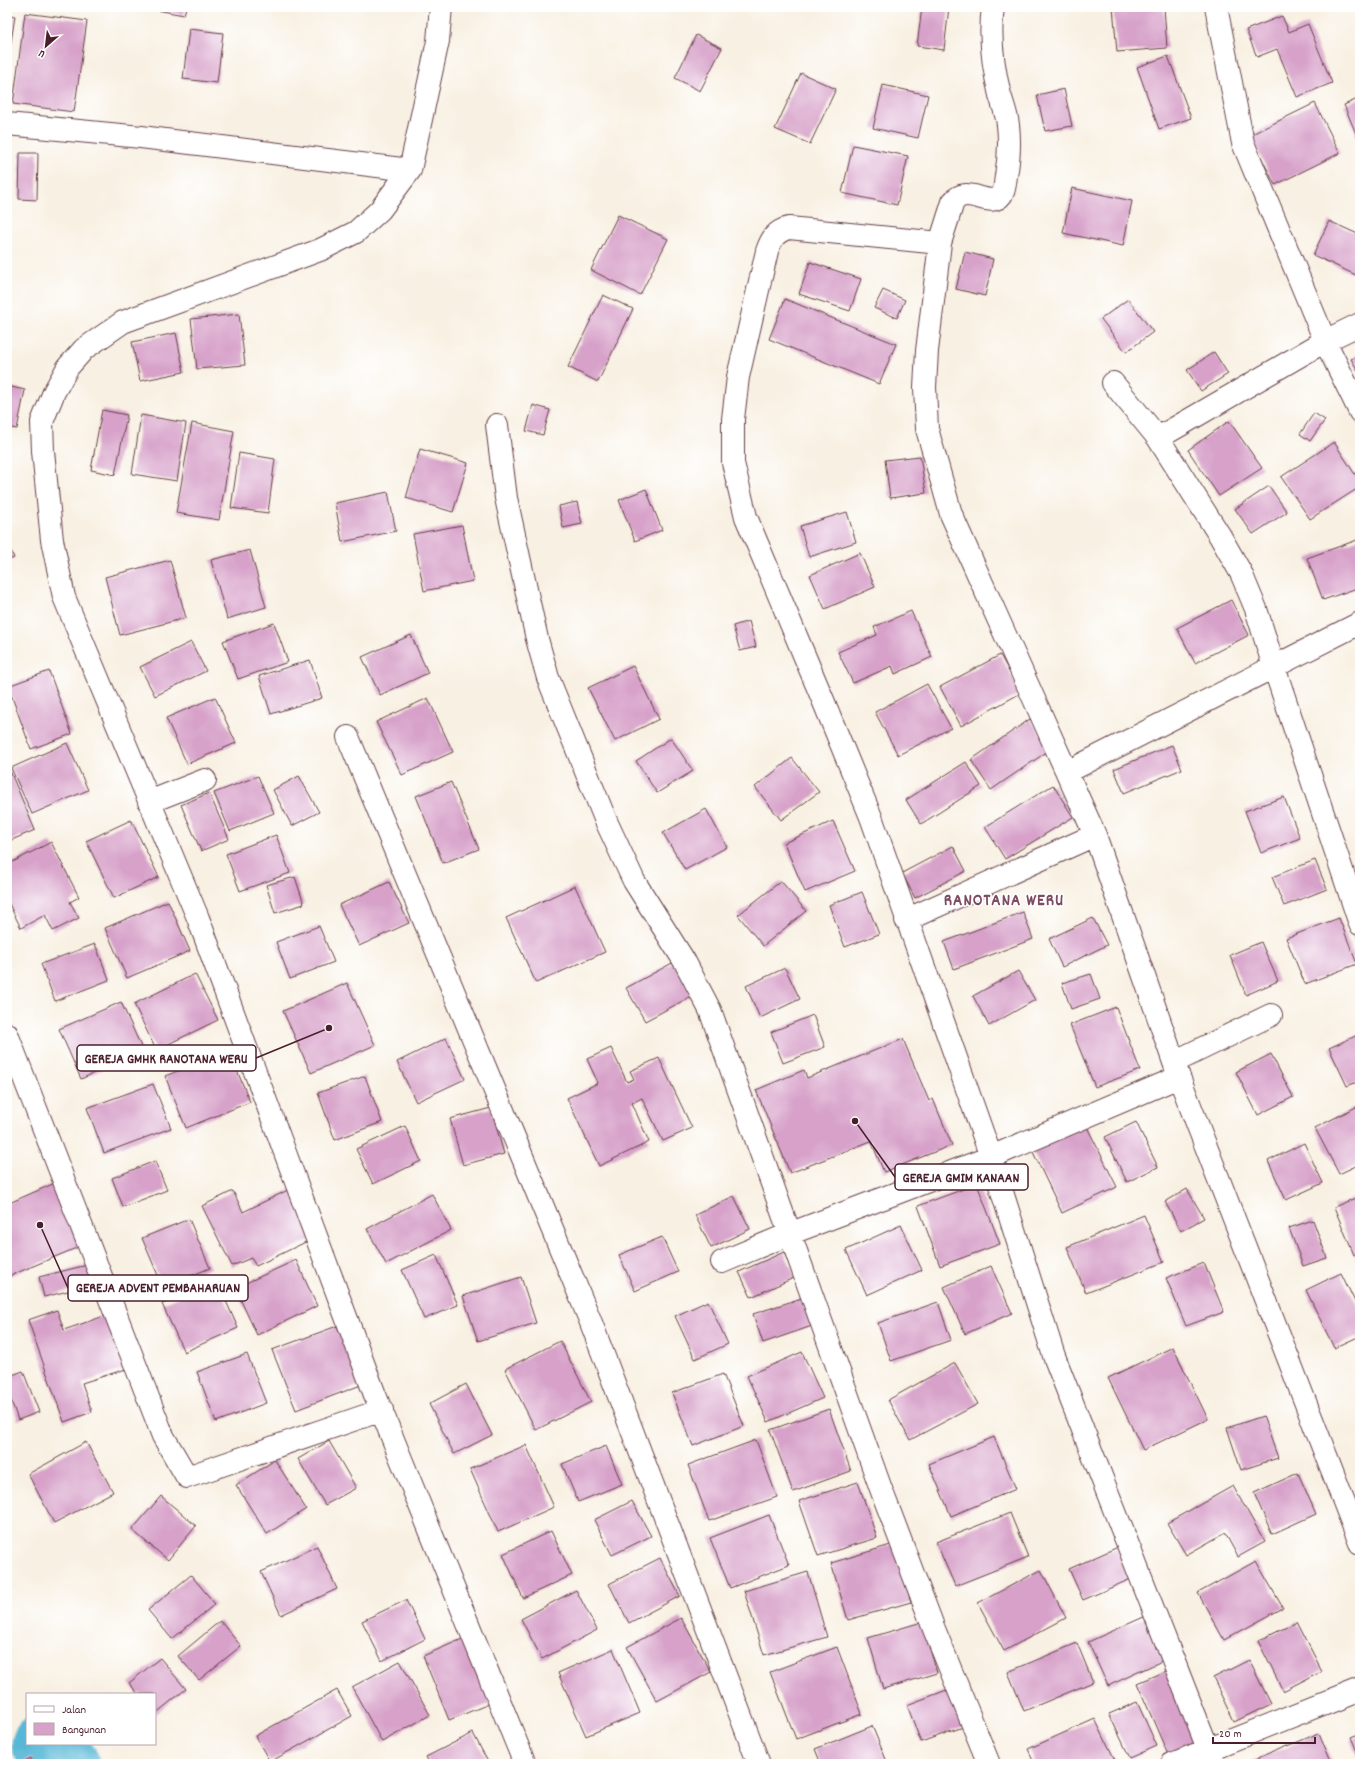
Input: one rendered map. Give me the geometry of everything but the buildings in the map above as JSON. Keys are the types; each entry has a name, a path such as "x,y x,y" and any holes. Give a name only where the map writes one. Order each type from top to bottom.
{"street":[{"path":"441,7 438,42 410,170 380,210 356,232 320,250 123,322 84,350 68,367 54,392 42,422 43,451 52,540 64,597 198,918 382,1410 525,1764"},
{"path":"993,7 991,22 992,44 1000,94 1008,123 1010,154 1003,193 997,199 991,200 964,194 957,196 953,202 940,243 927,351 925,387 927,429 951,514 997,620 1095,835 1176,1070 1360,1543"},
{"path":"1216,7 1243,143 1325,341 1360,412"},
{"path":"7,124 141,137 410,170"},
{"path":"940,243 789,228 776,234 767,251 738,377 732,419 733,463 746,517 824,700 868,810 990,1157 1054,1356 1210,1757"},
{"path":"1158,438 1325,341 1360,324"},
{"path":"1113,383 1158,438 1220,536 1241,573 1256,609 1360,924"},
{"path":"497,426 506,498 537,639 548,678 606,821 634,881 685,962 710,1010 881,1489 934,1629 989,1764"},
{"path":"1067,772 1360,623"},
{"path":"348,737 590,1320 759,1764"},
{"path":"149,802 205,780"},
{"path":"906,920 1095,835"},
{"path":"722,1262 789,1234 990,1157 1176,1070 1271,1015"},
{"path":"7,1034 163,1436 187,1477 382,1410"},
{"path":"1172,1764 1210,1757 1360,1689"}],"waterway":[{"path":"43,1745 69,1764"}],"place":[{"name":"GEREJA GMHK RANOTANA WERU","path":"329,1028"},
{"name":"GEREJA GMIM KANAAN","path":"855,1121"},
{"name":"GEREJA ADVENT PEMBAHARUAN","path":"40,1225"}],"district":[{"name":"RANOTANA WERU","path":"1004,899"}]}
